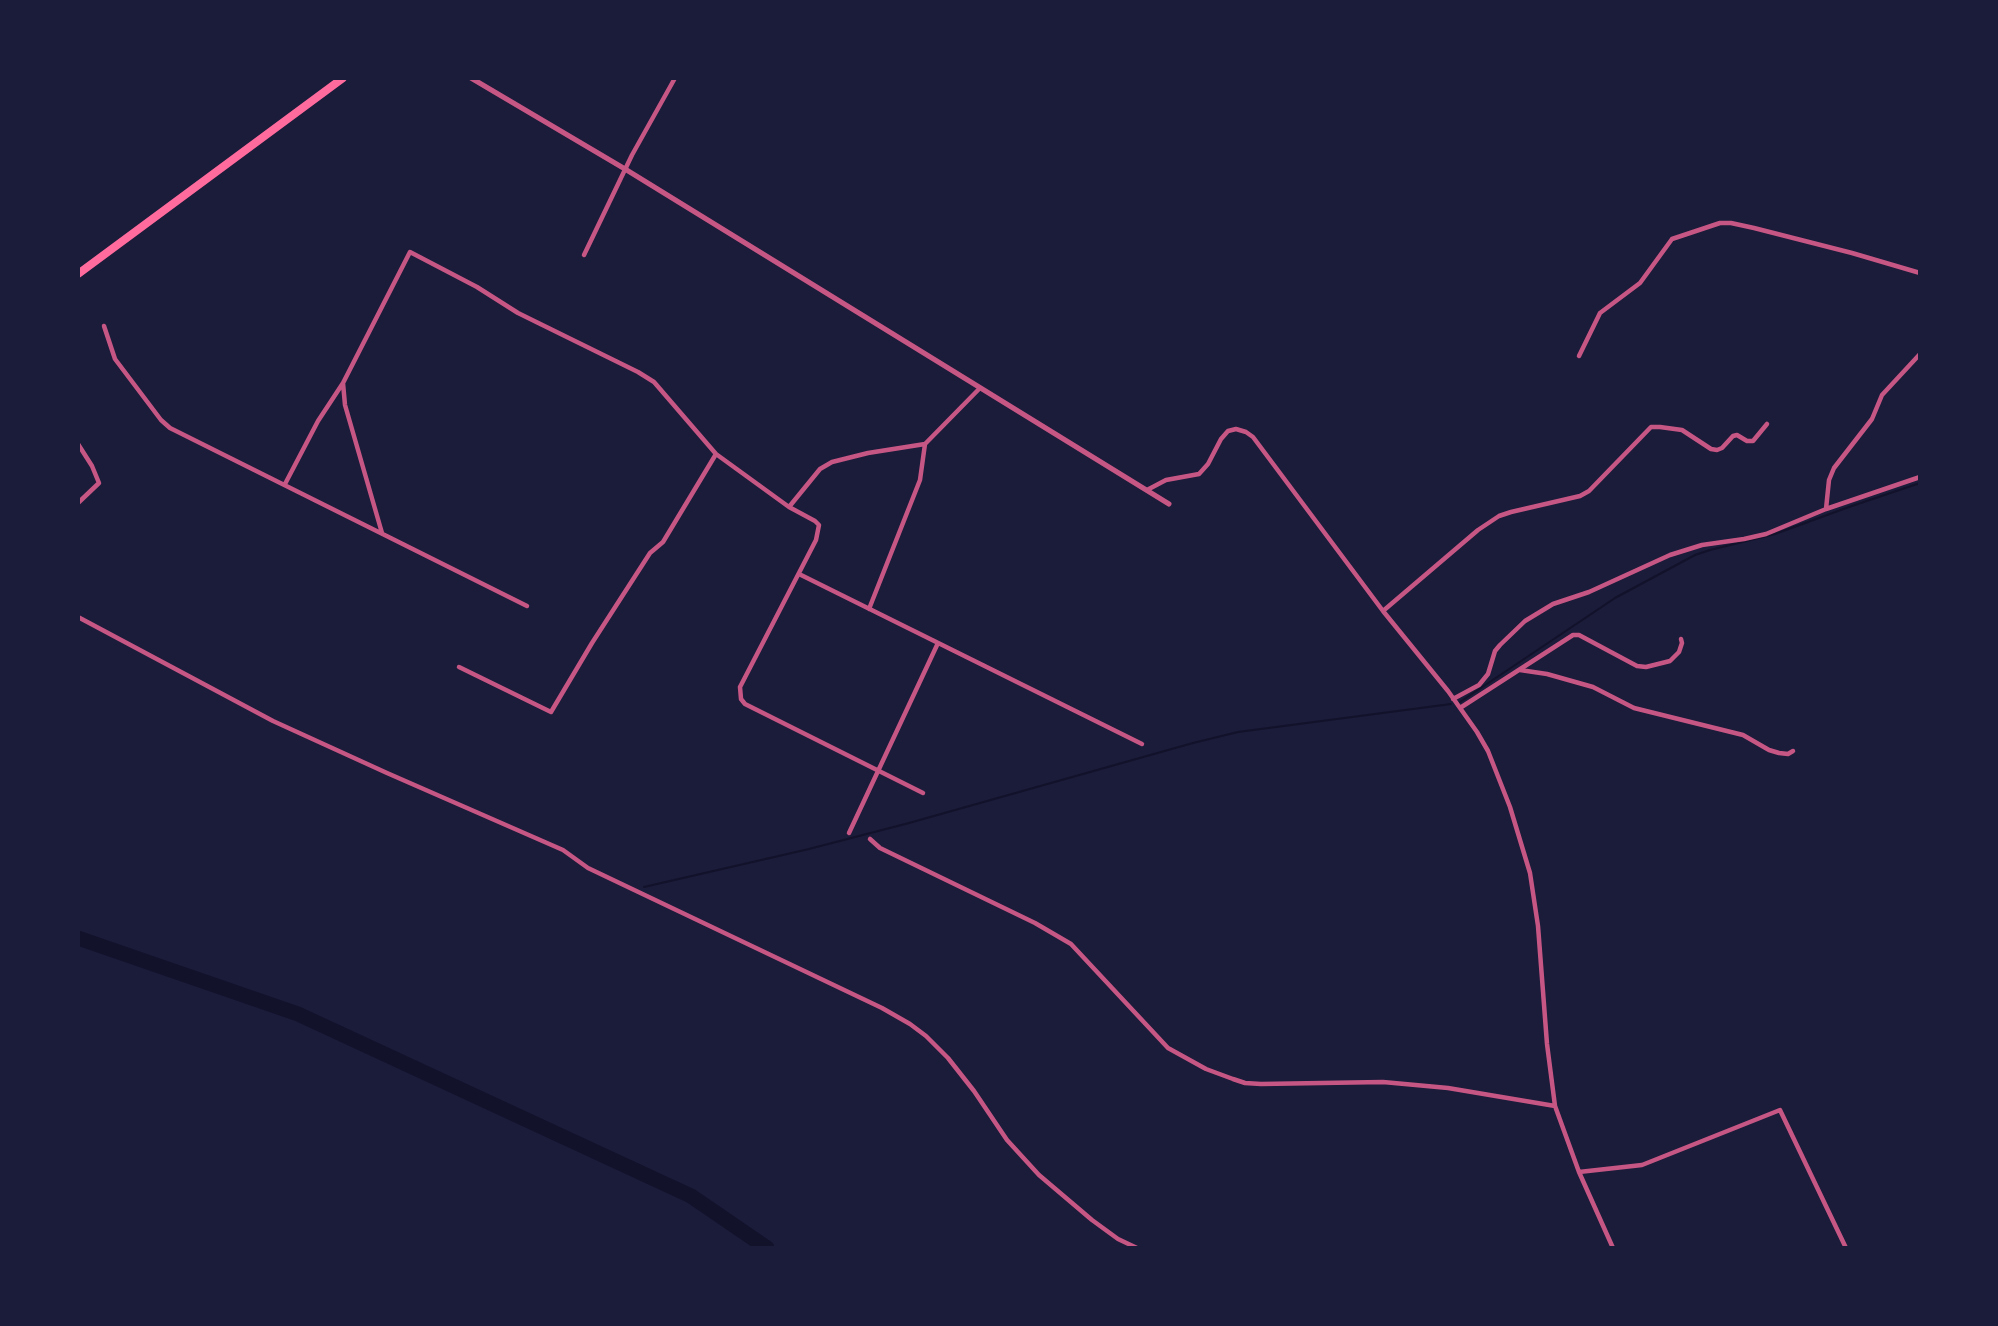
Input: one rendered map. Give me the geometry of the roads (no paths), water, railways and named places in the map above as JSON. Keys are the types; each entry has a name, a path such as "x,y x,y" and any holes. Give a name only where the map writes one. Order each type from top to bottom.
{"highway":[{"path":"78,274 343,78"}],"street":[{"path":"471,78 625,169 1169,504"},
{"path":"584,255 625,169 675,78"},
{"path":"1579,356 1600,314 1640,283 1672,239 1720,223 1755,228 1920,273"},
{"path":"285,484 318,421 343,382 410,252 477,287 518,313 654,382 716,454 789,507 819,525 816,540 740,687 741,699 745,704 923,793"},
{"path":"104,326 115,359 160,420 170,428 527,606"},
{"path":"1826,509 1829,480 1834,468 1872,419 1882,395 1920,354"},
{"path":"343,382 345,405 382,534"},
{"path":"789,507 820,469 832,462 868,453 925,444 981,388"},
{"path":"1383,611 1478,530 1499,516 1580,496 1589,491 1652,427 1682,430 1711,449 1717,450 1733,436 1737,435 1747,441 1753,441 1767,424"},
{"path":"1147,490 1166,480 1199,474 1208,464 1221,439 1228,431 1236,429 1253,437 1383,611 1454,699 1488,751 1510,807 1530,873 1538,926 1547,1044 1556,1106 1579,1172 1613,1248"},
{"path":"78,444 92,466 99,483 78,504"},
{"path":"869,609 920,480 925,444"},
{"path":"459,667 551,712 650,553 663,542 716,454"},
{"path":"1454,699 1479,685 1488,674 1500,645 1525,621 1553,604 1589,592 1670,555 1702,545 1766,534 1826,509 1920,477"},
{"path":"799,574 1142,744"},
{"path":"78,617 273,721 563,850 588,868 882,1008 910,1024 948,1058 974,1091 1006,1140 1039,1175 1092,1220 1118,1239 1137,1248"},
{"path":"1460,708 1573,635 1579,635 1637,666 1646,667 1670,661 1679,652 1682,639"},
{"path":"849,833 938,643"},
{"path":"1520,670 1547,674 1593,687 1634,708 1743,735 1779,753 1788,754 1793,751"},
{"path":"870,839 880,848 1035,923 1071,944 1168,1048 1206,1069 1245,1083 1383,1082 1448,1088 1556,1106"},
{"path":"1579,1172 1642,1165 1780,1110 1846,1248"}],"waterway":[{"path":"1460,702 1615,598 1695,555 1775,534 1920,483"},
{"path":"644,887 909,823 1238,732 1451,704"},
{"path":"78,938 298,1014 691,1196 767,1248"}]}
